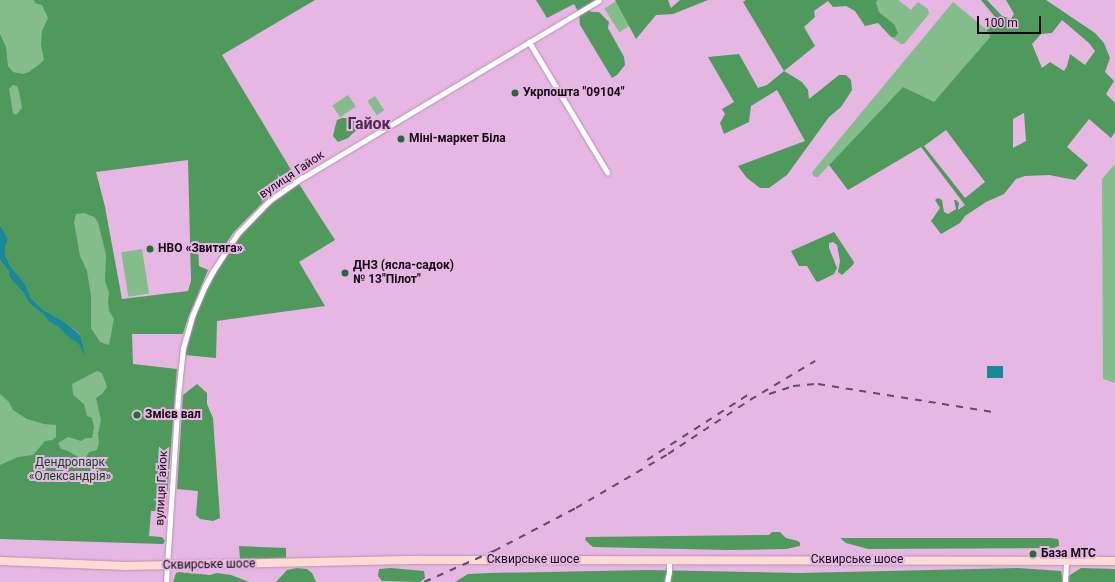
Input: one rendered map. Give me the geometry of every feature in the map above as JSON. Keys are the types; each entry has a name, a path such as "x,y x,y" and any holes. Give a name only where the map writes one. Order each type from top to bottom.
{"main road":[{"name":"Сквирське шосе","path":"0,561 167,566 421,560 1115,561"}],"street":[{"name":"вулиця Гайок","path":"166,582 177,399 183,348 199,300 213,270 238,234 270,200 357,145 599,0"},
{"path":"529,42 607,172"},
{"path":"667,582 669,560"},
{"path":"1065,582 1066,560"}],"green space":[{"name":"Дендропарк «Олександрія»","path":"0,0 91,0 88,143 105,207 140,454 0,539"},
{"path":"34,0 315,0 222,55 296,178 267,198 233,233 223,248 198,247 199,266 208,270 183,334 132,334 133,364 177,369 166,511 151,511 149,536 162,537 165,541 163,544 0,539 0,465 18,457 33,455 45,441 52,440 56,437 56,425 44,424 27,419 13,410 9,402 0,394 0,260 8,270 10,278 23,292 29,303 44,315 49,322 59,327 69,338 78,343 86,356 81,337 78,332 63,321 43,310 31,298 25,284 11,267 5,255 5,247 8,239 0,225 0,34 6,47 8,66 13,72 23,74 29,72 41,63 44,60 41,45 42,31 48,18 42,5 35,3","holes":["13,85 17,86 19,91 22,108 16,115 13,113 9,89","188,160 191,281 188,291 122,299 105,207 96,172","84,213 94,217 98,222 106,255 105,281 109,293 109,311 114,319 109,345 100,342 91,328 91,296 87,271 80,256 74,222 76,214","97,371 102,373 107,387 102,394 96,398 101,420 97,450 89,452 86,457 80,458 61,449 58,443 68,437 81,441 86,438 92,438 94,427 92,418 87,416 84,404 73,395 72,384"]},
{"path":"536,0 599,0 585,9 592,12 599,12 609,22 608,28 624,57 625,65 617,75 612,78 580,25 579,13 574,4 547,18"},
{"path":"615,0 668,0 671,8 680,0 708,0 673,14 656,15 636,39"},
{"path":"618,0 633,24 619,32 604,8"},
{"path":"746,0 878,0 876,2 879,12 894,24 898,33 895,37 891,37 878,23 865,26 855,11 846,6 833,7 828,1 814,11 815,17 804,27 815,46 784,71 743,2"},
{"path":"898,0 911,10 918,2 928,9 929,14 904,44 901,44 891,37 895,37 894,24 879,12 876,1"},
{"path":"981,0 987,0 1002,16 1011,19 1014,14 1006,0 1046,0 1095,33 1104,43 1110,58 1105,72 1114,81 1106,94 1115,103 1115,132 1111,138 1089,119 1067,147 1088,165 1075,180 1049,175 1025,176 1016,179 1004,194 986,202 965,216 960,223 941,234 931,221 940,208 935,200 938,198 942,200 944,212 948,214 956,209 954,200 959,203 958,210 965,205 921,147 848,190 829,165 903,87 934,102 990,37 987,30 995,17","holes":["1062,20 1089,43 1095,51 1085,65 1070,54 1064,71 1050,62 1042,68 1032,44 1041,34 1052,33","1024,113 1026,141 1013,148 1013,119","946,130 985,182 965,198 924,146"]},
{"path":"953,2 987,30 990,37 934,103 903,87 818,177 815,177 812,174 813,171"},
{"path":"739,54 758,88 767,85 784,71 802,82 808,90 809,99 839,75 846,75 851,80 852,90 841,107 829,117 787,175 769,188 760,188 747,178 738,166 805,141 777,90 751,106 749,122 724,134 720,123 725,114 722,109 734,102 708,57"},
{"path":"348,95 356,107 340,117 332,106"},
{"path":"375,96 384,110 377,115 367,101"},
{"path":"342,118 352,118 362,125 348,138 338,142 333,136 337,120"},
{"path":"1115,164 1115,383 1103,379 1102,179"},
{"path":"299,184 335,240 299,262 325,306 217,321 216,358 185,355 198,309 209,284 225,258 241,235 270,205"},
{"path":"834,232 854,262 853,265 842,275 838,272 840,261 837,245 833,242 829,243 829,248 837,268 834,274 818,282 807,266 799,266 791,251"},
{"path":"142,249 149,293 128,297 121,252"},
{"path":"197,384 207,393 207,404 213,418 220,518 213,521 200,519 196,515 198,491 177,489 183,395"},
{"path":"772,532 780,532 786,538 798,541 800,546 786,549 728,550 593,547 585,540 586,537 769,535"},
{"path":"840,538 1051,538 1058,539 1059,546 1054,548 868,549 846,543"},
{"path":"239,546 286,548 286,558 240,559"},
{"path":"297,568 307,569 312,573 316,582 276,582 287,570"},
{"path":"391,568 424,571 425,578 420,582 382,581 378,576 379,569"},
{"path":"1018,568 1061,571 1063,582 455,582 468,574 490,573 649,570 797,573"},
{"path":"1081,568 1115,569 1115,582 1066,582 1067,577"},
{"path":"176,573 210,575 217,573 231,575 249,582 173,582"}],"shaded area":[{"path":"0,225 8,239 5,247 5,255 11,267 25,284 31,298 43,310 63,321 77,332 81,337 86,357 78,343 69,338 59,327 49,322 44,315 29,303 23,292 10,278 8,270 0,260"},
{"path":"987,366 1003,366 1003,378 987,378"}],"railway":[{"path":"424,582 494,551 576,508 668,454 750,400 815,361"},
{"path":"769,394 793,386 818,384 993,412"},
{"path":"647,460 752,392"}],"place":[{"name":"Укрпошта \"09104\"","path":"515,93"},
{"name":"Міні-маркет Біла","path":"401,139"},
{"name":"НВО «Звитяга»","path":"150,249"},
{"name":"ДНЗ (ясла-садок) № 13\"Пілот\"","path":"345,273"},
{"name":"Змієв вал","path":"137,415"},
{"name":"База МТС","path":"1033,554"}],"district":[{"name":"Гайок","path":"369,124"}]}
